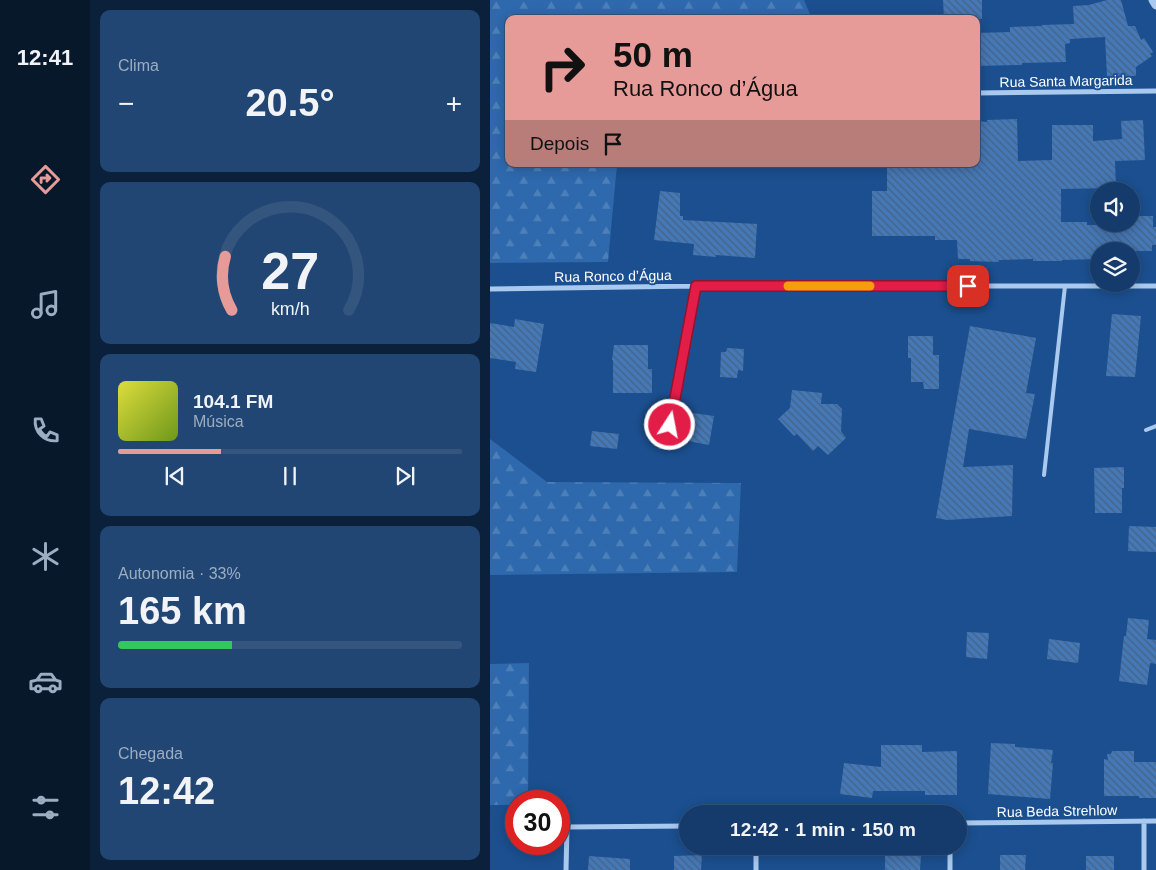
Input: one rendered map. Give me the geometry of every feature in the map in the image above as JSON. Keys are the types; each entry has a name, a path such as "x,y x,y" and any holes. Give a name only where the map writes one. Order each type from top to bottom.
{"street":[{"path":"1153,0 1156,5"},
{"name":"Rua Santa Margarida","path":"980,93 1156,91"},
{"path":"670,425 696,286"},
{"name":"Rua Ronco d’Água","path":"490,289 696,286 1156,286"},
{"path":"1144,821 1144,870"},
{"name":"Rua Beda Strehlow","path":"967,823 1156,821"},
{"path":"566,870 567,827 679,826"},
{"path":"756,855 756,870"},
{"path":"950,855 950,870"}],"lane":[{"path":"1044,475 1065,285"},
{"path":"1146,430 1156,426"}],"green space":[{"path":"490,0 804,0 810,15 505,15 505,167 617,167 608,262 490,263"},
{"path":"490,439 547,482 741,483 737,572 490,575"},
{"path":"529,663 528,790 505,790 505,805 490,805 490,664"}],"building":[{"path":"943,0 982,0 982,19 980,19 980,15 944,15"},
{"path":"1107,0 1121,0 1128,26 1135,26 1141,40 1144,38 1153,52 1150,54 1152,56 1136,67 1136,76 1107,76 1105,37 1070,39 1070,43 1065,44 1066,62 980,66 980,33 1010,32 1010,27 1074,24 1073,6 1089,5"},
{"path":"1017,119 1018,161 1052,160 1052,125 1093,125 1093,141 1122,139 1121,121 1143,120 1145,160 1115,161 1116,182 1090,182 1090,188 1061,189 1061,222 1087,222 1087,225 1090,225 1090,232 1140,232 1140,216 1153,216 1153,227 1156,227 1156,245 1152,245 1152,251 1140,251 1140,242 1090,242 1090,259 970,261 970,259 958,259 957,240 935,240 935,236 872,236 872,191 887,191 887,167 980,167 980,121 987,122 987,120"},
{"path":"660,191 680,193 680,216 683,216 683,220 757,224 755,258 693,255 694,244 654,240"},
{"path":"1112,314 1141,316 1135,377 1106,376"},
{"path":"515,319 544,324 536,372 515,369 516,362 490,358 490,323 514,327"},
{"path":"970,326 1036,338 1026,393 1035,394 1026,439 969,429 963,467 1013,465 1012,516 947,520 936,518"},
{"path":"908,336 933,336 933,355 939,355 939,389 924,389 923,382 911,382 911,358 908,358"},
{"path":"614,345 648,345 648,369 652,369 652,393 613,393 612,360"},
{"path":"727,348 744,349 743,371 738,370 737,378 720,377 721,352 726,352"},
{"path":"792,390 822,393 821,404 837,404 842,409 841,431 846,438 828,455 818,446 813,451 797,434 794,436 778,419 790,408"},
{"path":"693,413 714,416 709,445 688,441"},
{"path":"592,431 619,434 617,449 590,446"},
{"path":"1124,467 1122,513 1095,513 1094,468"},
{"path":"1129,526 1156,527 1156,552 1128,551"},
{"path":"1128,618 1149,620 1147,639 1156,640 1156,664 1150,663 1147,685 1119,681"},
{"path":"967,632 989,633 987,659 966,657"},
{"path":"1049,639 1080,643 1078,663 1047,659"},
{"path":"991,743 1015,744 1015,747 1053,750 1050,799 988,794"},
{"path":"881,745 922,745 922,752 957,751 957,795 925,795 925,791 873,791 872,798 840,794 844,763 881,767"},
{"path":"1112,751 1134,751 1134,762 1156,762 1156,798 1104,796 1104,759 1108,760 1107,754 1111,754"},
{"path":"702,855 701,870 674,870 674,856"},
{"path":"885,855 921,855 920,870 885,870"},
{"path":"1000,855 1026,855 1025,870 1000,870"},
{"path":"589,856 630,859 630,870 588,870"},
{"path":"1086,856 1114,856 1114,870 1086,870"}],"slow traffic":[{"path":"788,286 870,286"}],"route":[{"path":"670,425 696,286 968,286"}]}
